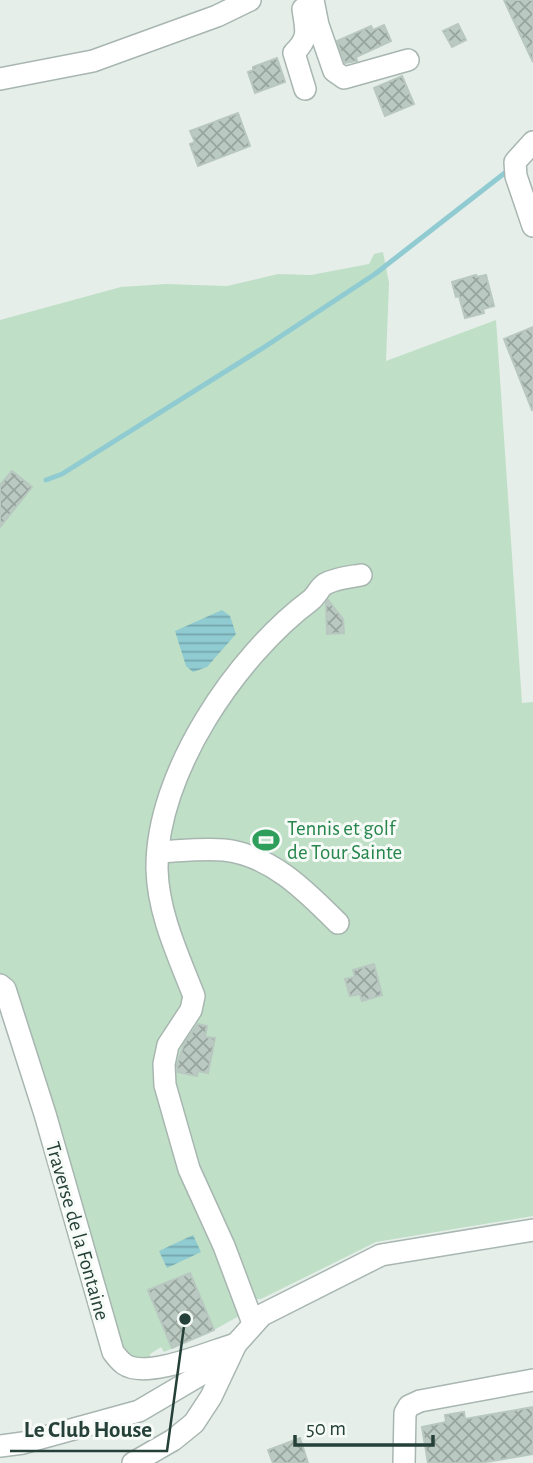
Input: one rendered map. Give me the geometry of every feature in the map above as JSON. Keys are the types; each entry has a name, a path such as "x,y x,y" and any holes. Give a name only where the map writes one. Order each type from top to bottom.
{"street":[{"path":"0,79 93,61 217,16 250,0"},
{"path":"302,0 307,33 304,43 294,54 305,89"},
{"path":"313,0 318,25 334,71 344,78 408,60"},
{"path":"533,142 515,162 516,176 533,226"},
{"path":"253,1323 189,1169 165,1085 164,1064 168,1045 191,1010 194,996 162,908 157,870 159,835 179,770 209,717 246,662 290,615 316,596 322,585 361,575"},
{"path":"158,852 224,850 254,856 284,873 338,923"},
{"name":"Traverse de la Fontaine","path":"0,985 5,989 45,1114 113,1352 125,1365 142,1369 232,1351"},
{"path":"132,1463 173,1440 194,1423 211,1397 232,1351 262,1314 381,1255 533,1230"},
{"path":"0,1446 23,1443 139,1411 232,1351"},
{"path":"404,1463 405,1413 409,1406 420,1401 533,1380"}],"green space":[{"name":"Tennis et golf de Tour Sainte","path":"383,252 389,283 386,361 496,320 522,703 533,702 533,1216 376,1242 261,1299 256,1299 252,1294 239,1316 164,1352 161,1347 150,1354 150,1361 142,1362 116,1350 61,1155 66,1146 57,1116 46,1110 0,977 0,320 121,287 166,284 227,286 278,274 311,275 369,264 374,254"}],"water":[{"path":"222,610 230,616 236,634 207,667 193,672 186,666 175,631"},
{"path":"193,1235 201,1252 167,1268 159,1251"}],"building":[{"path":"504,0 533,0 533,62"},
{"path":"458,24 466,40 452,47 443,31"},
{"path":"384,25 391,41 356,57 357,61 345,63 337,41 371,26 373,30"},
{"path":"277,58 285,82 255,93 248,72 253,70 253,67"},
{"path":"402,76 414,104 385,116 374,88"},
{"path":"238,113 250,146 198,166 190,144 195,142 190,131"},
{"path":"486,275 494,306 483,309 484,313 465,318 452,282"},
{"path":"533,327 533,409 532,410 504,339"},
{"path":"12,471 32,487 0,527 0,485"},
{"path":"328,600 343,619 344,633 327,634"},
{"path":"374,964 382,995 362,1001 360,994 350,996 345,979 355,977 353,970"},
{"path":"198,1024 207,1026 205,1037 215,1038 208,1073 198,1071 197,1076 178,1072 177,1065 184,1044"},
{"path":"190,1273 214,1330 172,1348 148,1290"},
{"path":"533,1407 533,1454 480,1463 428,1463 422,1427 446,1422 445,1415 464,1412 465,1419"},
{"path":"300,1438 308,1463 273,1463 268,1450"}],"waterway":[{"path":"46,480 62,474 375,274 506,172"}],"place":[{"name":"Tennis et golf de Tour Sainte","path":"266,840"},
{"name":"Le Club House","path":"185,1319"}]}
